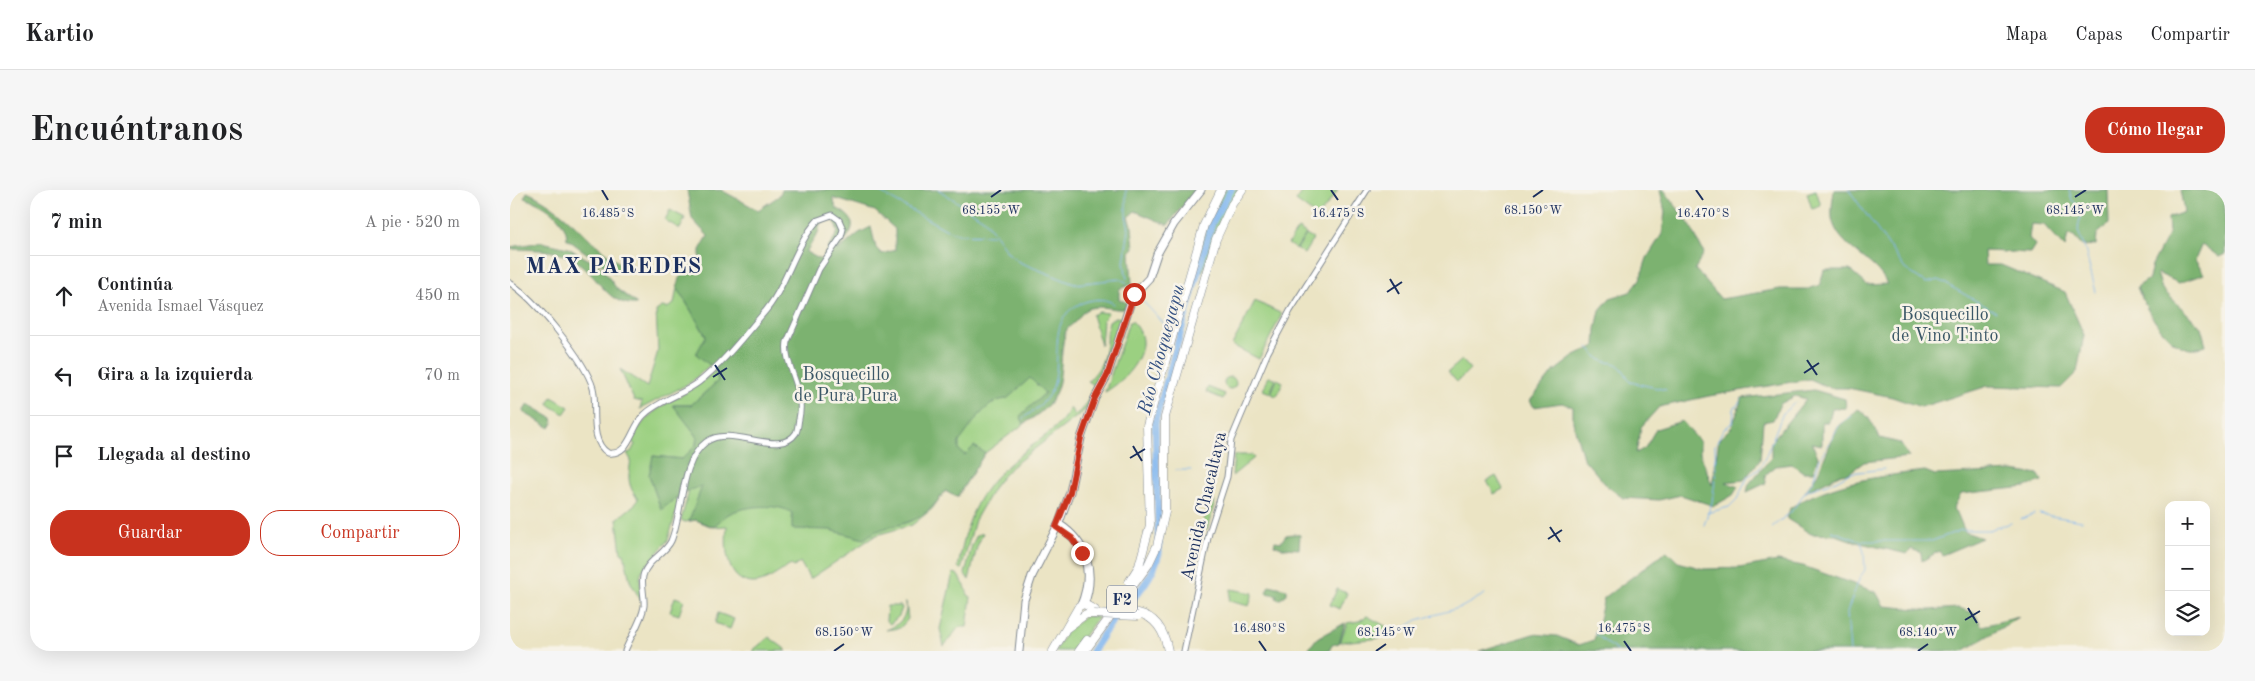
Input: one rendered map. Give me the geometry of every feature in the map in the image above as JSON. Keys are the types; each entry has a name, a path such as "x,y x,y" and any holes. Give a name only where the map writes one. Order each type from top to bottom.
{"highway":[{"name":"F2","path":"1079,651 1139,566 1150,518 1148,426 1204,225 1220,190"},
{"name":"F2","path":"1085,651 1148,565 1157,546 1165,517 1165,417 1216,239 1232,204 1242,190"},
{"path":"1053,651 1064,631 1086,610 1138,614 1154,626 1166,651"}],"main road":[{"path":"1019,651 1024,600 1032,576 1058,525 1070,492 1081,438 1095,398 1107,376 1133,295 1150,278 1156,254 1174,224 1201,190"}],"street":[{"name":"Avenida Chacaltaya","path":"1184,651 1210,533 1227,476 1231,440 1259,371 1286,319 1367,190"},
{"path":"510,283 523,291 539,307 586,372 593,387 596,400 597,441 608,453 617,453 626,446 638,422 646,413 703,379 763,315 774,300 818,220 832,215 842,224 843,234 819,269 787,342 787,351 801,399 801,411 796,433 781,443 731,436 715,438 702,446 693,459 687,476 671,540 644,573 644,606 624,651"},
{"path":"1058,525 1072,532 1087,554 1091,582 1086,610"}],"green space":[{"name":"Bosquecillo de Pura Pura","path":"687,190 721,190 758,210 779,196 782,190 1195,190 1168,225 1135,211 1128,217 1132,227 1134,248 1130,252 1132,284 1119,289 1119,299 1127,303 1124,309 1095,307 1088,309 1066,331 1057,390 1047,406 1024,424 1020,416 1045,393 1030,378 1007,399 999,400 992,404 980,415 959,442 959,450 965,455 974,446 985,453 957,497 945,491 934,505 921,516 876,532 864,539 830,530 792,529 792,513 771,507 746,508 733,512 713,527 696,520 689,521 702,486 682,493 661,510 649,475 653,456 682,459 696,445 697,436 673,405 691,405 718,381 717,371 696,354 706,336 677,287 685,264 700,270 700,250 708,236 692,219","holes":["833,198 875,211 895,229 895,250 882,254 876,248 871,227 859,233 837,251 850,233 852,223 845,213 836,208","829,218 835,222 838,232 821,260 806,252 818,233 820,224"]},
{"path":"1224,190 1228,190 1213,215 1198,270 1194,268 1206,228"},
{"path":"1234,190 1239,190 1220,220 1203,271 1201,271 1217,218"},
{"path":"1304,190 1338,190 1318,217 1296,201"},
{"name":"Bosquecillo de Vino Tinto","path":"1660,190 1664,190 1690,225 1704,253 1695,269 1721,299 1780,289 1808,289 1820,285 1824,270 1850,270 1867,285 1887,284 1874,267 1848,245 1835,228 1832,218 1834,190 2108,190 2109,224 2097,234 2096,245 2082,246 2074,237 2068,234 2065,248 2044,225 2031,224 2029,238 2035,245 2030,253 1984,251 1985,265 2001,265 2065,292 2084,335 2077,372 2061,388 1988,386 1921,407 1892,397 1848,388 1830,388 1810,379 1709,396 1659,407 1641,427 1636,453 1645,448 1656,429 1682,421 1700,442 1700,453 1712,485 1719,439 1732,427 1742,398 1814,390 1845,399 1846,408 1832,409 1829,422 1822,422 1822,445 1812,443 1818,457 1813,472 1803,472 1792,464 1776,466 1765,475 1766,483 1747,492 1749,484 1771,458 1771,442 1806,399 1795,396 1780,404 1773,420 1763,422 1760,460 1744,480 1726,482 1738,487 1733,495 1714,506 1681,495 1659,500 1623,498 1607,486 1583,458 1573,422 1573,407 1562,403 1534,407 1530,401 1552,373 1573,357 1595,346 1600,310 1610,298 1630,292 1640,279 1647,258 1662,234 1665,212"},
{"path":"1816,190 1821,206 1812,209 1807,193"},
{"path":"2180,190 2225,190 2225,254 2219,257 2202,244 2195,260 2204,274 2179,283 2157,273 2162,289 2201,327 2206,345 2192,349 2172,341 2164,333 2145,305 2137,287 2149,279 2152,265 2169,233 2168,218 2184,212"},
{"path":"527,192 552,206 597,246 621,264 621,268 615,274 567,239 563,224 558,218 546,208 524,198"},
{"path":"670,210 685,218 680,229 665,220"},
{"path":"1298,229 1306,234 1296,249 1288,244"},
{"path":"947,233 1053,399 1040,412 985,453 957,497 945,491 932,509 912,525 876,535 810,579 800,562 794,567 791,565 772,577 757,583 743,581 736,576 729,561 726,543 727,526 713,527 696,520 685,522 681,520 695,469"},
{"path":"1306,235 1313,239 1304,254 1297,249"},
{"path":"542,242 568,248 593,262 602,268 617,289 637,304 627,304 610,295 590,273 566,256 543,250 510,249 510,247"},
{"path":"677,287 706,336 706,361 710,365 690,383 640,409 642,402 634,400 620,369 647,387 658,351 656,311 662,307 667,308 674,304"},
{"path":"1255,301 1282,314 1259,359 1232,345"},
{"path":"1099,312 1108,313 1103,320 1101,345 1092,315"},
{"path":"1115,317 1123,318 1106,373 1088,408 1011,467 996,484 975,520 961,570 958,567 967,528 988,486 1012,462 1057,425 1070,408 1075,415 1084,408 1094,385 1088,381 1100,367 1103,360 1109,321"},
{"path":"1132,321 1139,330 1142,340 1141,351 1131,370 1123,379 1105,392 1129,322"},
{"path":"1462,360 1470,369 1457,382 1448,372"},
{"path":"715,370 718,381 691,405 674,405 697,436 696,445 682,459 653,456 661,510 682,493 668,540 642,571 640,578 641,601 630,581 624,553 621,553 617,519 634,505 638,499 630,485 631,460 627,453 631,452 635,444 631,441 649,416 692,389"},
{"path":"1269,376 1276,379 1270,393 1263,390"},
{"path":"1230,377 1236,383 1230,389 1224,383"},
{"path":"1277,379 1283,382 1277,396 1271,394"},
{"path":"1208,387 1225,394 1223,399 1206,392"},
{"path":"552,397 569,407 564,414 548,404"},
{"path":"528,404 552,418 553,423 550,428 523,412"},
{"path":"1858,409 1868,418 1880,438 1900,443 1909,457 1864,462 1849,473 1841,474 1805,492 1818,473 1837,428"},
{"path":"1234,455 1252,455 1254,458 1232,476"},
{"path":"1925,471 1935,475 2012,471 2039,475 2042,481 2026,487 1961,494 1953,509 1958,515 1965,532 1982,538 1942,555 1939,551 1922,561 1921,553 1911,549 1907,554 1856,542 1836,535 1811,534 1787,519 1790,508 1805,499 1838,486 1890,475"},
{"path":"1496,476 1503,489 1494,494 1487,481"},
{"path":"1215,501 1207,530 1202,528 1208,507"},
{"path":"983,533 977,547 969,580 965,574 972,545 977,535"},
{"path":"1286,535 1300,535 1299,549 1282,548 1274,545 1275,541 1281,542"},
{"path":"1667,551 1678,562 1704,569 1739,568 1778,561 1803,566 1876,592 1884,606 1929,610 1959,608 1974,613 1982,626 2019,617 1963,651 1479,651 1533,634 1557,636 1579,645 1594,640 1604,598"},
{"path":"953,573 957,574 965,586 968,595 971,597 967,627 959,627 944,646 940,629"},
{"path":"1269,585 1287,589 1287,594 1279,600 1276,598 1277,595 1266,593"},
{"path":"1231,589 1253,593 1249,606 1229,601"},
{"path":"1337,589 1347,593 1340,609 1330,605"},
{"path":"675,597 684,600 679,615 670,612"},
{"path":"906,602 908,619 900,628 886,630 902,620 906,612"},
{"path":"887,606 901,606 902,608 899,616 890,624 886,621"},
{"path":"718,613 734,619 730,629 715,623"},
{"path":"1086,616 1098,617 1073,651 1055,651 1067,631"},
{"path":"1367,616 1389,628 1381,638 1340,642 1347,623 1359,621"},
{"path":"1345,623 1339,643 1332,645 1329,651 1307,651 1317,638"},
{"path":"769,637 785,649 787,651 752,651"}],"waterway":[{"path":"845,190 851,190"},
{"path":"865,190 879,192 945,229 958,234 993,235"},
{"path":"939,190 985,220 1008,253 1019,262 1074,284 1120,279 1128,283"},
{"path":"1126,190 1126,215 1129,229 1124,262 1127,279"},
{"name":"Río Choqueyapu","path":"1092,651 1113,620 1147,580 1156,563 1159,553 1155,422 1212,223 1231,190"},
{"path":"1849,190 1905,269 1926,283 1939,280 1996,312"},
{"path":"2069,190 2072,200 2081,208 2078,231 2085,249 2096,292"},
{"path":"1137,295 1168,328"},
{"path":"1023,418 1042,403 1051,391 1055,379 1058,340 1064,316 1074,307 1088,301 1101,300 1114,304"},
{"path":"1588,347 1601,360 1617,364 1630,382 1666,390"},
{"path":"1704,525 1712,502 1716,474 1715,445 1723,430 1733,422 1734,409 1742,399"},
{"path":"1707,513 1729,507 1737,499 1748,477 1759,469 1765,458 1783,413 1796,402"},
{"path":"1772,527 1791,512 1813,481 1820,458 1840,424 1852,416"},
{"path":"1806,491 1836,481 1850,473 1884,469"},
{"name":"Río Choqueyapu","path":"1156,471 1161,470"},
{"path":"1176,470 1191,470"},
{"path":"2021,519 2034,514"},
{"path":"2039,514 2082,521"},
{"path":"1832,531 1860,541 1932,541 1961,530 1989,530 2011,523"},
{"path":"1850,651 1847,612 1860,577 1865,570 1864,552 1861,542"},
{"path":"1401,630 1417,620 1462,607 1485,594"},
{"path":"1594,633 1617,651"}],"district":[{"name":"MAX PAREDES","path":"614,265"}],"route":[{"path":"1082,553 1072,538 1056,527 1063,513 1072,485 1081,438 1092,413 1095,398 1107,376 1134,294"}]}
